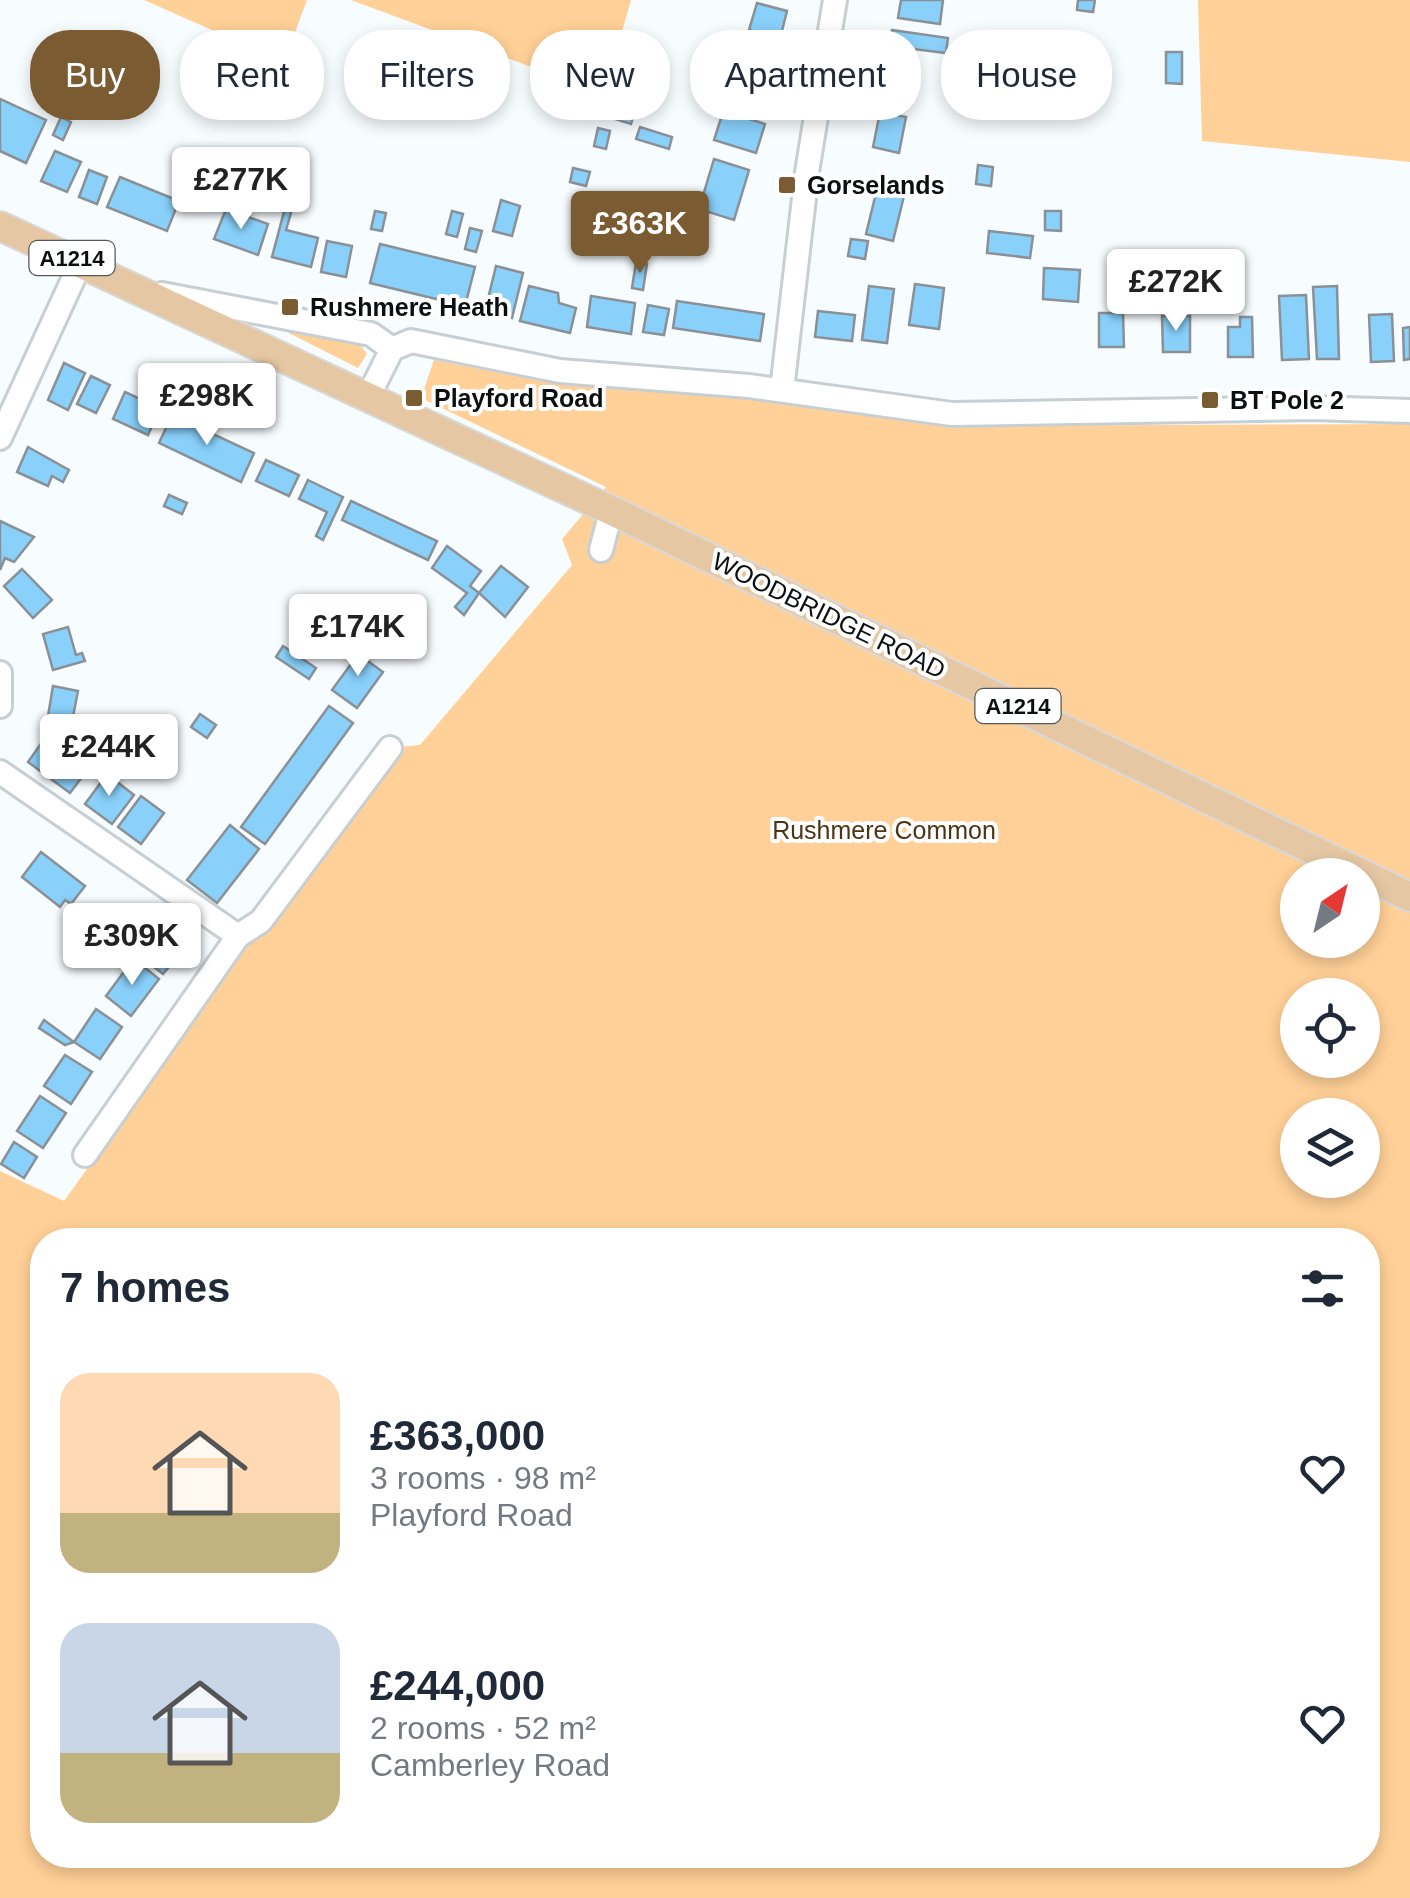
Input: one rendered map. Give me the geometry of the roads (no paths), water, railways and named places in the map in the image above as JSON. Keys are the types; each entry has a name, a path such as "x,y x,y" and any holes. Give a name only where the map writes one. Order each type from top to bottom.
{"main road":[{"name":"A1214","path":"0,226 618,514"},
{"name":"WOODBRIDGE ROAD","path":"618,514 1410,897"}],"street":[{"path":"782,390 807,172 836,0"},
{"path":"0,438 80,262"},
{"path":"144,290 371,334 392,349"},
{"path":"368,397 392,349 411,341 560,372 782,390 952,414 1314,408 1410,411"},
{"path":"600,550 618,514"},
{"path":"0,672 0,706"},
{"path":"85,1156 238,936 260,921 390,748"},
{"path":"0,772 238,936"}],"place":[{"name":"Gorselands","path":"787,185"},
{"name":"Rushmere Heath","path":"290,307"},
{"name":"Playford Road","path":"414,398"},
{"name":"BT Pole 2","path":"1210,400"}],"park label":[{"name":"Rushmere Common","path":"884,830"}]}
